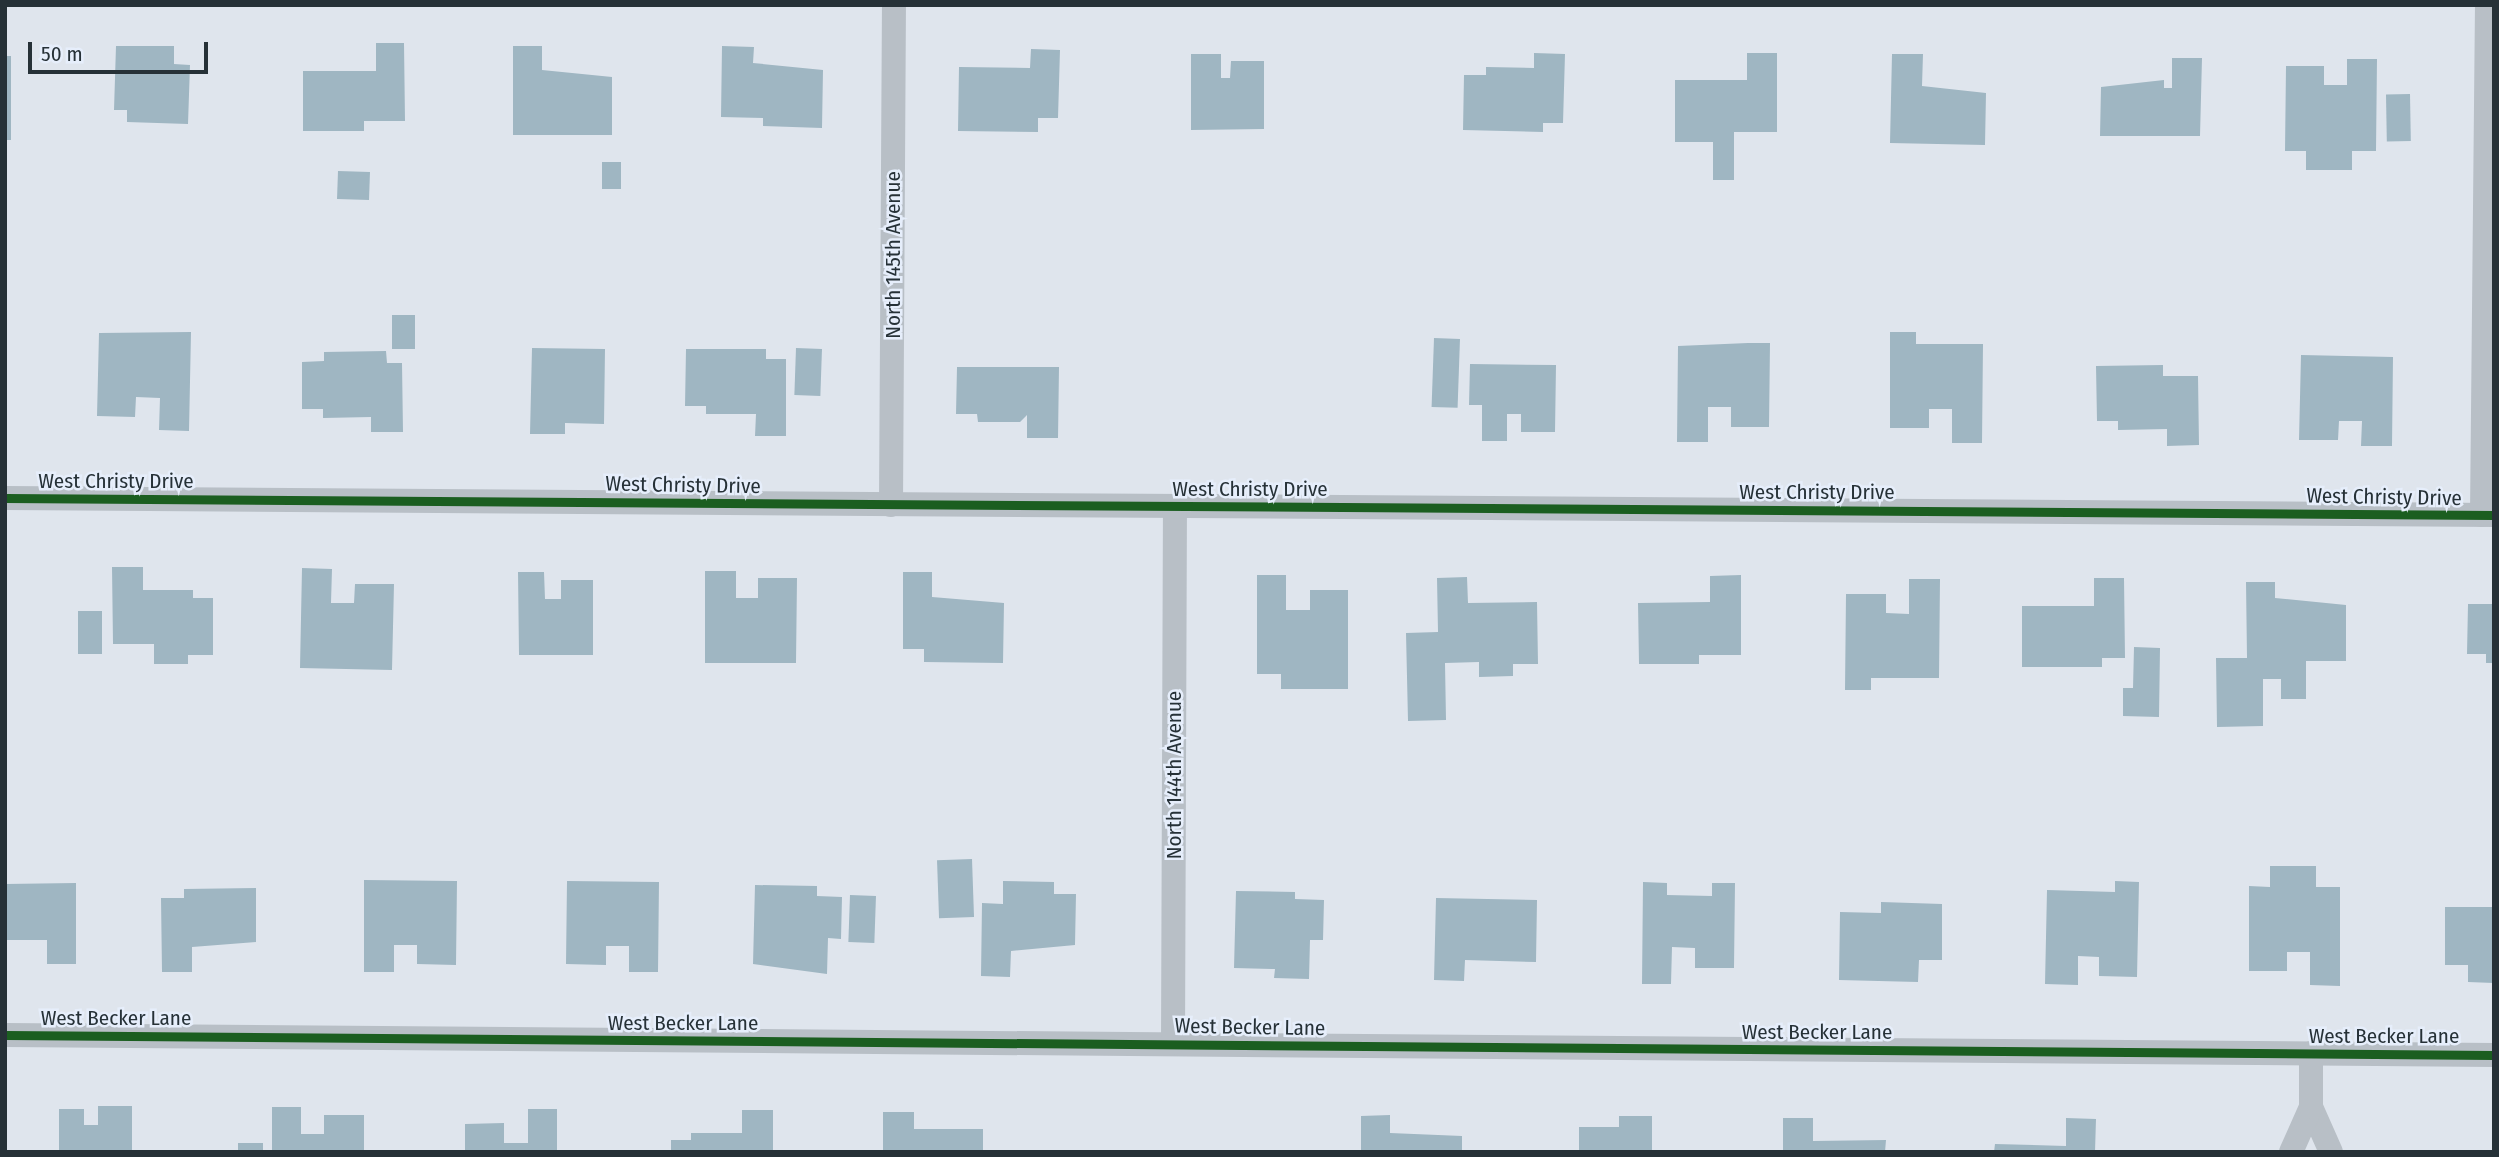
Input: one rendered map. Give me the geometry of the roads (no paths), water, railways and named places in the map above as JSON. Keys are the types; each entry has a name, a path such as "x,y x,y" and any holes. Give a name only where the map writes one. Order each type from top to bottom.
{"street":[{"name":"North 145th Avenue","path":"891,505 894,5"},
{"path":"2487,5 2488,515"},
{"name":"West Christy Drive","path":"5,498 2488,515"},
{"name":"North 144th Avenue","path":"1173,1043 1175,506"},
{"name":"West Becker Lane","path":"5,1035 2494,1055"},
{"path":"2291,1152 2311,1107 2311,1053"},
{"path":"2311,1107 2331,1152"}]}
